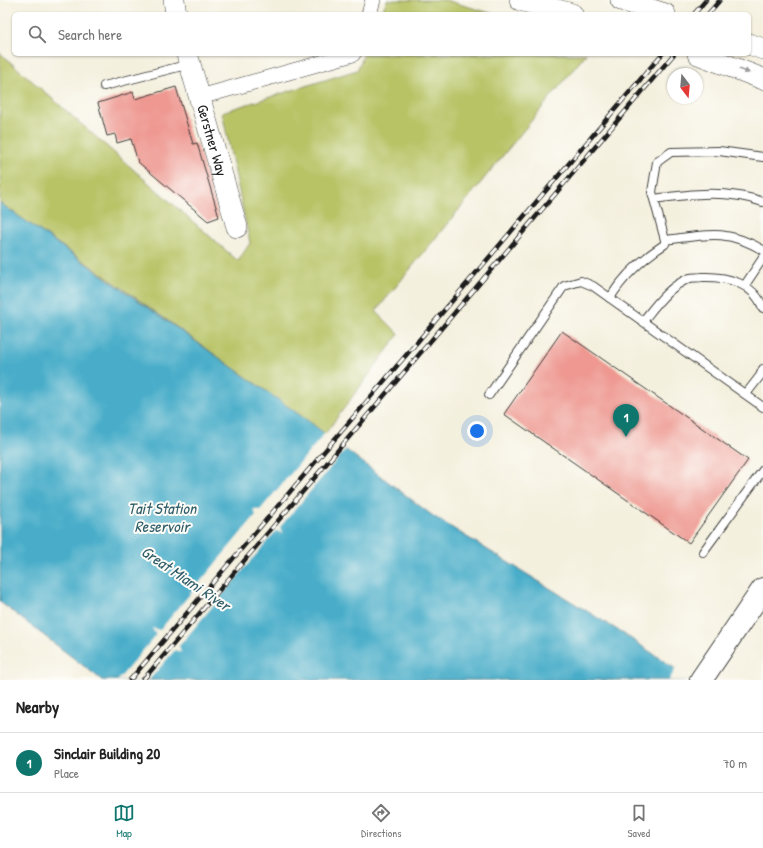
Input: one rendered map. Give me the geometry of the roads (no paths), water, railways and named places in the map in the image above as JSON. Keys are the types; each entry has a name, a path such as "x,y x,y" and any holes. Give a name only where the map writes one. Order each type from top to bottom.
{"main road":[{"path":"174,0 176,12"},
{"path":"520,0 565,12"},
{"path":"620,0 659,12"},
{"path":"751,45 763,49"},
{"path":"703,56 763,78"},
{"name":"Gerstner Way","path":"189,59 237,227"},
{"path":"701,680 763,589"}],"street":[{"path":"370,12 373,0"},
{"path":"200,97 346,56"}],"lane":[{"path":"104,86 189,59"},
{"path":"610,298 621,281 644,258 665,244 652,192 657,162 672,152 719,151 763,157"},
{"path":"654,199 691,194 726,193 763,202"},
{"path":"665,240 717,234 745,240 763,250"},
{"path":"745,286 763,258"},
{"path":"642,321 664,295 690,278 715,277 734,280 745,286 760,301 763,308"},
{"path":"489,395 564,286 581,281 593,286 763,407"},
{"path":"746,394 760,376 763,369"},
{"path":"703,552 763,470"}],"water":[{"name":"Tait Station Reservoir","path":"0,203 307,420 433,516 624,634 692,680 102,680 0,602"}],"railway":[{"path":"696,12 706,0"},
{"path":"710,12 720,0"},
{"path":"130,680 660,56"},
{"path":"143,680 672,56"}],"place":[{"name":"Sinclair Building 20","path":"626,437"}],"water label":[{"name":"Great Miami River","path":"186,578"}]}
